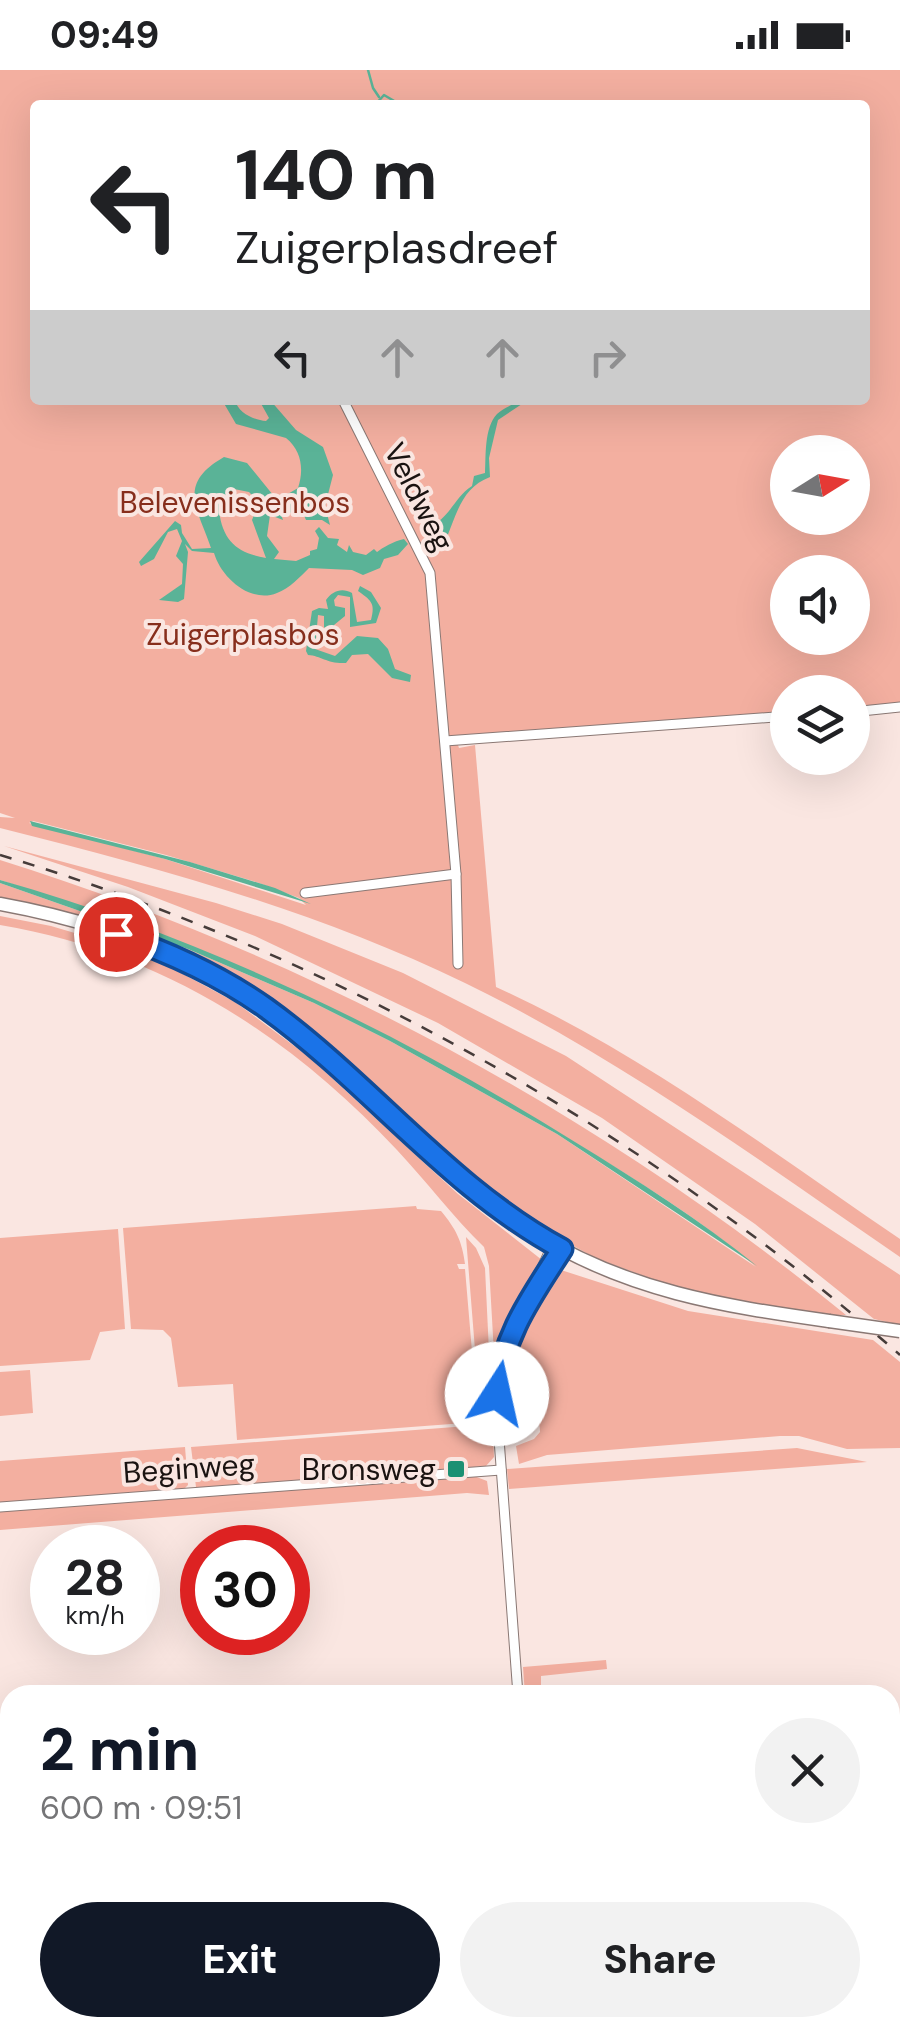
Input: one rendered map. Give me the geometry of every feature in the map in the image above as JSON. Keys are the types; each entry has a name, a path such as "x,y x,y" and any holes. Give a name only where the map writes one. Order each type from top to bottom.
{"main road":[{"path":"0,904 88,924 144,944 190,964 264,1006 349,1076 470,1187 558,1247 626,1279 681,1297 900,1331"}],"street":[{"name":"Veldweg","path":"346,405 430,573 456,874 458,964"},
{"path":"870,710 900,707"},
{"path":"445,741 770,717"},
{"path":"305,893 456,874"},
{"path":"517,1685 496,1412 498,1375 506,1345 558,1247"},
{"name":"Beginweg","path":"0,1507 501,1470"}],"green space":[{"name":"Zuigerplasbos","path":"0,70 900,70 900,703 870,706 870,675 770,675 770,714 457,742 459,748 475,745 496,987 601,1041 703,1104 900,1239 900,1257 633,1077 465,983 295,913 119,859 0,828 0,817 15,818 0,813","holes":["29,823 166,855 259,883 299,898 306,905 165,859"]},
{"path":"4,846 282,924 403,973 566,1056 900,1275 900,1325 874,1319 755,1224 602,1118 438,1023 255,936 128,887"},
{"path":"0,860 115,899 228,944 445,1047 651,1171 846,1315 817,1315 682,1290 595,1258 502,1205 215,973 0,900 0,883 188,949 314,1003 390,1041 557,1134 756,1267 710,1230 637,1181 561,1134 427,1058 288,990 218,960 0,880"},
{"path":"0,916 112,944 168,966 235,1002 309,1057 458,1194 542,1260 504,1336 495,1371 489,1266 484,1247 355,1108 311,1069 217,1004 114,955 0,925"},
{"path":"416,1206 441,1211 462,1249 465,1264 457,1264 459,1269 465,1269 478,1422 237,1440 233,1384 178,1387 171,1338 163,1330 131,1329 123,1228"},
{"path":"118,1229 125,1329 100,1332 90,1360 0,1366 0,1238"},
{"path":"466,1237 485,1268 494,1457 486,1466 201,1490 196,1487 191,1447 481,1425"},
{"path":"561,1270 688,1311 873,1340 900,1362 900,1448 847,1449 799,1436 780,1436 547,1455 519,1464 516,1446 534,1439 540,1428 537,1419 525,1412 518,1420 516,1435 512,1436 504,1419 510,1358 534,1302"},
{"path":"30,1370 33,1413 0,1416 0,1372"},
{"path":"185,1447 188,1485 182,1491 0,1504 0,1461"},
{"path":"797,1448 867,1462 509,1489 507,1469"},
{"path":"474,1476 487,1481 489,1495 467,1493 0,1530 0,1511"},
{"path":"606,1660 607,1669 541,1676 541,1685 524,1685 523,1667"}],"shaded area":[{"path":"225,405 237,405 247,415 266,421 269,418 262,405 274,405 296,430 323,447 333,475 325,506 330,525 322,520 306,520 302,511 281,514 283,520 270,515 267,536 279,552 274,559 296,561 310,555 310,551 317,549 319,538 315,531 319,527 328,538 339,539 337,545 347,552 349,545 353,552 366,555 400,540 408,544 398,555 384,559 380,568 363,575 352,570 309,568 286,589 257,595 230,579 214,553 192,551 185,544 188,552 184,599 159,600 182,584 183,564 176,556 182,541 177,529 168,532 154,559 141,566 139,562 175,521 181,525 192,549 211,548 195,497 200,477 224,457 247,463 273,495 286,495 298,488 301,474 295,449 286,438 236,424","holes":["234,489 249,492 259,502 252,520 266,558 233,544 219,511"]},
{"path":"520,405 498,420 489,458 490,477 467,494 447,537 435,541 425,532 427,527 446,514 472,486 474,476 485,473 486,442 499,412"},
{"path":"360,586 371,592 381,608 376,623 350,627 350,597 338,595 335,606 345,608 345,616 329,632 324,627 324,616 318,615 315,649 335,656 357,636 378,638 388,649 395,669 411,675 410,682 392,678 368,654 352,655 346,663 308,655 312,611 328,609 326,600 334,592 352,593 357,622 371,620 372,605 358,591"},
{"path":"30,821 190,862 275,888 311,904 165,859 32,826"},
{"path":"0,880 150,929 368,1025 598,1156 757,1266 557,1134 390,1041 314,1003 188,949"}],"waterway":[{"path":"368,70 379,97"},
{"path":"380,100 384,95 392,100"}],"railway":[{"path":"0,855 123,896 244,943 362,997 477,1057 696,1194 800,1272 900,1355"}],"place":[{"name":"Bronsweg","path":"456,1469"}],"route":[{"path":"116,934 190,964 264,1006 349,1076 470,1187 562,1249 514,1324 498,1375 497,1394"}],"park label":[{"name":"Belevenissenbos","path":"235,502"}]}
